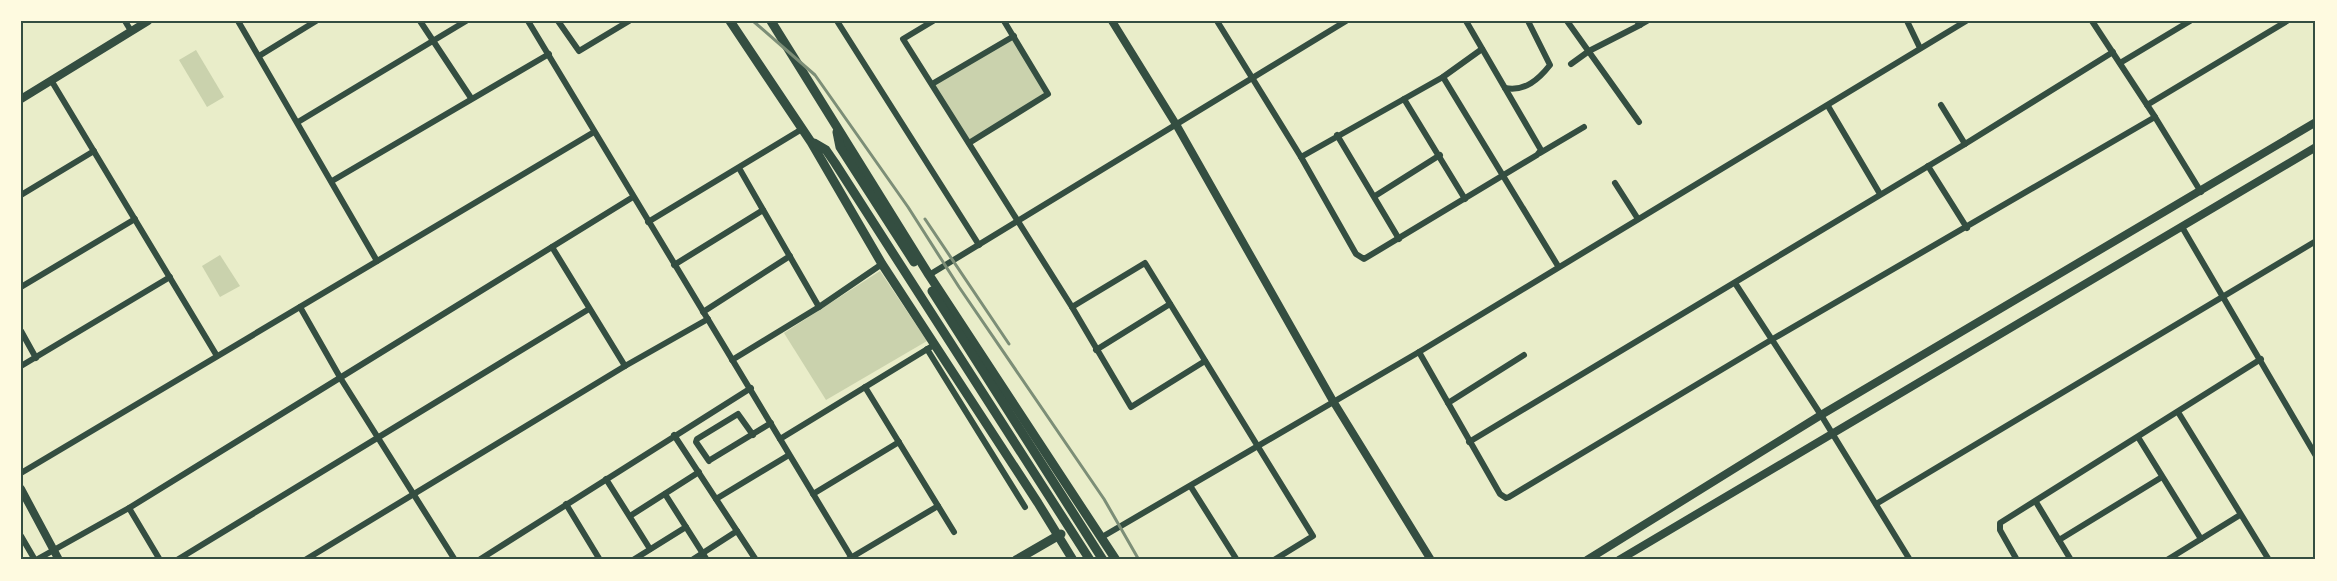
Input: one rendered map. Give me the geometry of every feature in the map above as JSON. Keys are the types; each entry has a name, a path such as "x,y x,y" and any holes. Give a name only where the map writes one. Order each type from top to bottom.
{"main road":[{"path":"730,21 812,142 931,347 1019,472 1070,559 1102,537"},
{"path":"771,21 929,275 1116,560"},
{"path":"1587,560 1821,415 2316,122"},
{"path":"835,124 840,147 1103,560"},
{"path":"812,142 826,150 1090,560"},
{"path":"1619,560 2316,147"},
{"path":"1019,472 1048,455"},
{"path":"1016,560 1089,518"}],"street":[{"path":"125,21 131,31"},
{"path":"21,99 148,21"},
{"path":"238,21 377,261"},
{"path":"259,56 316,21"},
{"path":"420,21 471,98"},
{"path":"298,122 466,21"},
{"path":"528,21 674,265 751,388 850,559 938,506"},
{"path":"558,21 579,51 629,21"},
{"path":"837,21 979,245"},
{"path":"933,21 903,39 1072,307 1131,407 1205,361"},
{"path":"969,143 1048,94 1004,21"},
{"path":"1112,21 1177,126 1333,401 1427,559"},
{"path":"1217,21 1301,157 1358,257 1368,259 1584,127"},
{"path":"929,275 1253,80 1346,21"},
{"path":"1466,21 1539,144 1539,153"},
{"path":"1505,88 1515,90 1539,80 1550,65 1528,21"},
{"path":"1567,21 1639,122"},
{"path":"1571,64 1638,23 1647,21"},
{"path":"1906,21 1920,48"},
{"path":"1102,537 1419,352 1966,21"},
{"path":"2092,21 2201,192"},
{"path":"2120,63 2190,21"},
{"path":"2147,105 2287,21"},
{"path":"932,84 1014,36"},
{"path":"1301,157 1443,76 1482,49"},
{"path":"1469,442 1965,144 2113,52"},
{"path":"332,181 549,54"},
{"path":"1443,76 1558,266"},
{"path":"51,81 217,356"},
{"path":"1404,99 1465,199"},
{"path":"1941,105 1965,144"},
{"path":"1828,106 1880,194"},
{"path":"1419,352 1500,494 1506,498 1514,496 1771,340 2155,117"},
{"path":"648,222 802,129"},
{"path":"21,473 594,132"},
{"path":"1337,135 1399,239"},
{"path":"21,195 94,151"},
{"path":"1375,196 1440,155"},
{"path":"1928,166 1967,228"},
{"path":"739,168 819,307"},
{"path":"1615,183 1638,219"},
{"path":"21,536 35,560 129,508 633,197"},
{"path":"674,265 763,210"},
{"path":"21,287 135,219"},
{"path":"2182,227 2316,456"},
{"path":"1876,504 2316,241"},
{"path":"552,247 625,366"},
{"path":"703,312 789,256"},
{"path":"1072,307 1145,263 1312,536 1274,560"},
{"path":"732,360 819,307 882,264"},
{"path":"21,366 170,277"},
{"path":"1735,283 1821,415 1910,560"},
{"path":"1096,350 1170,304"},
{"path":"300,307 341,379 455,560"},
{"path":"177,560 589,309"},
{"path":"305,560 625,366 708,320"},
{"path":"21,331 36,357"},
{"path":"780,440 931,347 1025,507"},
{"path":"1448,403 1524,355"},
{"path":"2017,560 1999,525 2261,359"},
{"path":"865,387 954,532"},
{"path":"479,560 751,388"},
{"path":"2178,412 2269,560"},
{"path":"753,435 738,414 696,442 709,461 753,435 771,423"},
{"path":"696,422 704,435"},
{"path":"674,435 756,560"},
{"path":"2138,437 2201,540"},
{"path":"813,494 899,442"},
{"path":"716,499 789,455"},
{"path":"630,516 699,472"},
{"path":"2059,540 2163,477"},
{"path":"606,479 650,549"},
{"path":"21,481 22,490 59,560"},
{"path":"1191,487 1237,560"},
{"path":"665,494 707,560"},
{"path":"2036,502 2071,560"},
{"path":"566,504 600,560"},
{"path":"129,508 160,560"},
{"path":"2168,560 2240,515"},
{"path":"633,560 686,527"},
{"path":"692,560 738,531"}],"green space":[{"path":"1014,36 1048,94 969,143 932,84"},
{"path":"196,50 224,97 207,107 179,60"},
{"path":"220,255 240,286 220,297 202,266"},
{"path":"880,271 927,341 826,400 784,333"}],"railway":[{"path":"753,21 815,75 908,207 959,287 1104,499 1139,560"},
{"path":"925,219 1009,344"}]}
